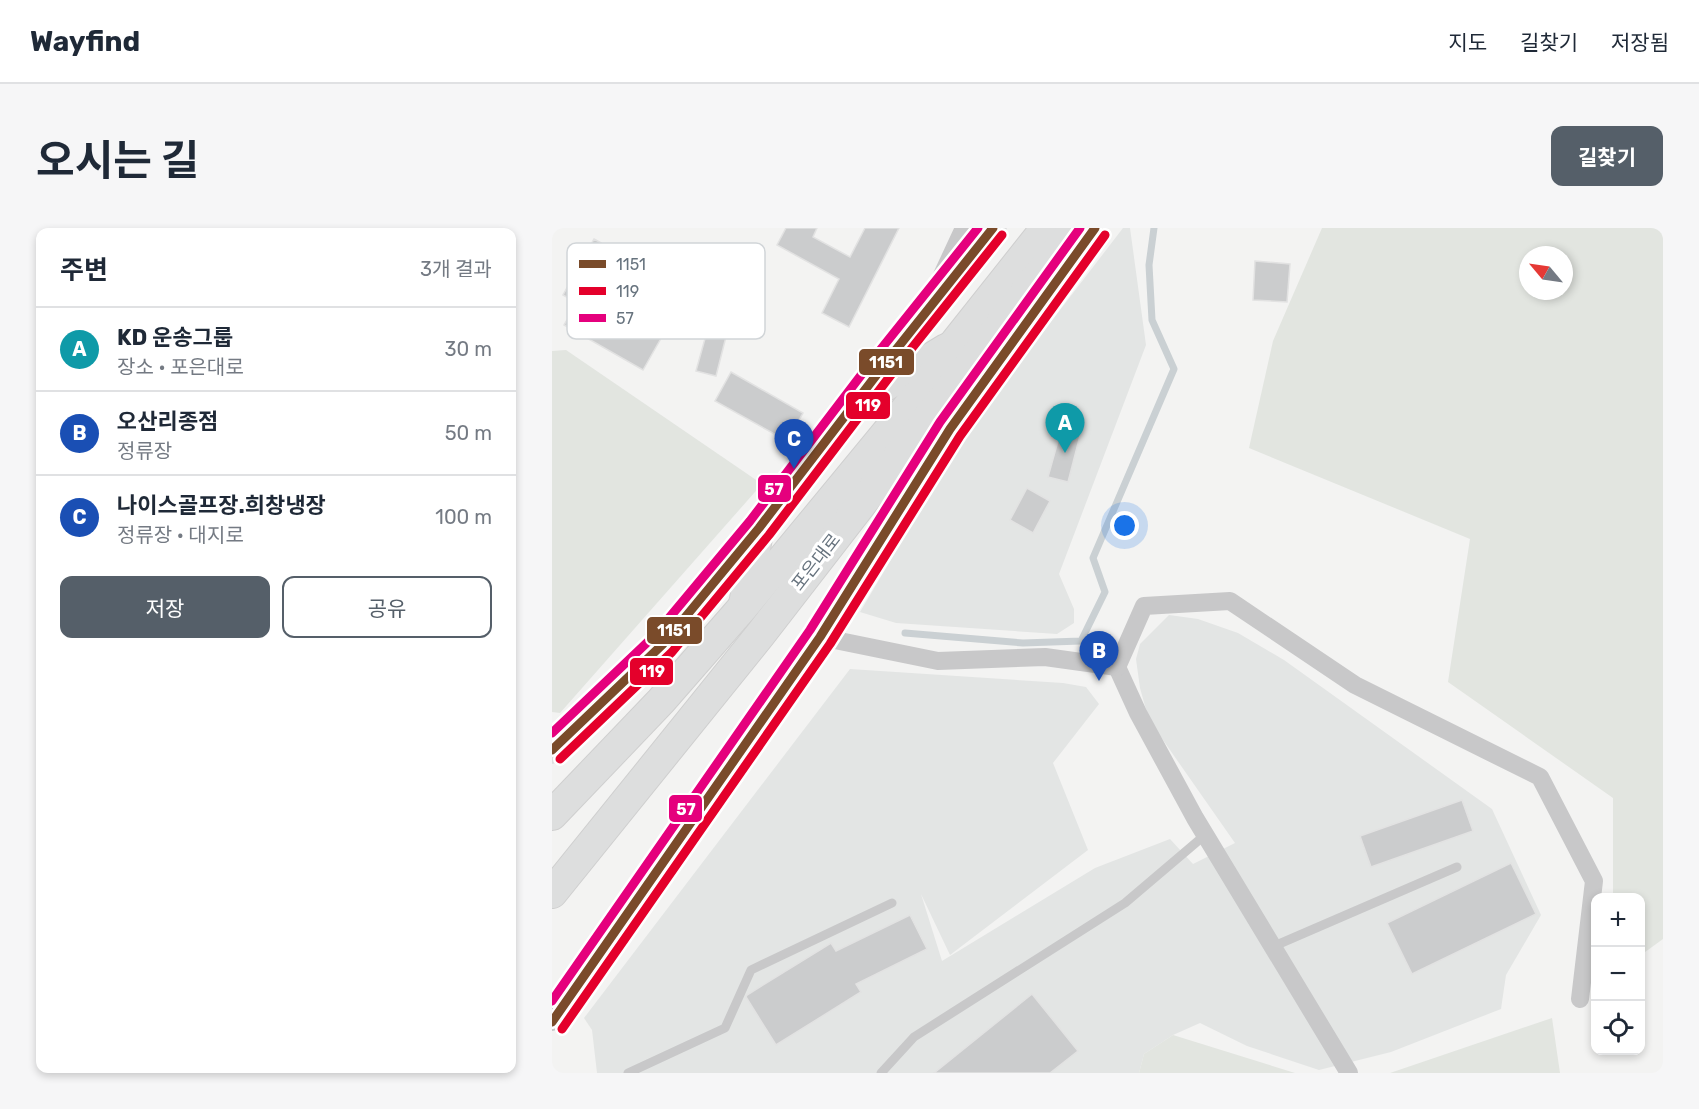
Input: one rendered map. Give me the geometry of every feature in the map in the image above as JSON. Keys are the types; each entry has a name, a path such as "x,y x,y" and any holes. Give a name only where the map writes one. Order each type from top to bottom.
{"highway":[{"name":"포은대로","path":"552,814 661,701 743,607 926,385 954,344 1046,228"},
{"name":"포은대로","path":"552,893 760,635 1075,228"},
{"path":"820,637 950,429 1095,228"},
{"path":"854,405 954,344"},
{"path":"743,607 759,528"}],"main road":[{"path":"552,750 663,644 759,528 932,303 993,228"}],"street":[{"path":"932,303 964,228"},
{"path":"1349,1073 1205,835 1138,713 1117,667 1144,606 1230,601 1355,685 1540,777 1594,881 1580,999"},
{"path":"552,1022 820,637 938,661 1045,657 1117,667"}],"lane":[{"path":"881,1073 914,1037 1125,903 1205,835"},
{"path":"1272,947 1457,867"},
{"path":"628,1073 725,1028 752,970 892,903"}],"shaded area":[{"path":"1123,228 1130,228 1146,345 1059,574 1074,609 1074,623 1057,634 896,623 860,612 967,431"},
{"path":"1322,228 1663,228 1663,939 1645,952 1645,893 1613,893 1613,798 1448,682 1470,539 1249,448 1273,341"},
{"path":"566,350 762,484 560,713 552,712 552,351"},
{"path":"1169,615 1198,619 1238,633 1284,660 1492,809 1541,915 1506,975 1501,1009 1391,1052 1319,1070 1247,1046 1200,1023 1173,1035 1144,1054 1139,1073 597,1073 592,1030 584,1018 850,669 1063,683 1086,687 1099,704 1053,763 1088,850 950,955 921,894 942,961 1095,868 1170,839 1193,864 1235,843 1149,720 1140,688 1136,659 1140,644"},
{"path":"1552,1018 1560,1073 1390,1073"},
{"path":"1173,1035 1295,1073 1139,1073 1144,1054"}],"building":[{"path":"786,228 817,228 813,237 850,257 865,228 899,228 849,327 822,313 839,279 777,245"},
{"path":"1255,261 1290,264 1287,302 1253,300"},
{"path":"589,339 661,339 643,370"},
{"path":"705,339 725,339 716,376 696,371"},
{"path":"731,372 803,413 787,441 715,401"},
{"path":"1063,423 1082,428 1068,482 1048,477"},
{"path":"1027,488 1050,501 1033,533 1010,520"},
{"path":"1462,800 1473,831 1371,867 1360,836"},
{"path":"1511,863 1536,914 1412,974 1387,923"},
{"path":"910,915 927,949 856,984 861,992 776,1045 746,997 747,995 831,943 836,951"},
{"path":"1032,994 1078,1051 1050,1073 934,1073"}],"waterway":[{"path":"905,633 1023,643 1081,641 1105,592 1093,558 1174,369 1152,320 1149,265 1154,228"}],"transit line":[{"name":"57","path":"552,733 654,636 750,521 881,349 978,228"},
{"name":"1151","path":"552,750 663,644 759,528 993,228"},
{"name":"57","path":"552,1001 810,630 940,422 1080,228"},
{"name":"1151","path":"552,1022 820,637 950,429 1095,228"},
{"name":"119","path":"560,759 672,652 769,535 900,363 1002,235"},
{"name":"119","path":"562,1029 830,644 960,436 1105,235"}],"place":[{"name":"KD 운송그룹","path":"1065,453"},
{"name":"나이스골프장.희창냉장","path":"794,469"},
{"name":"오산리종점","path":"1099,681"}]}
